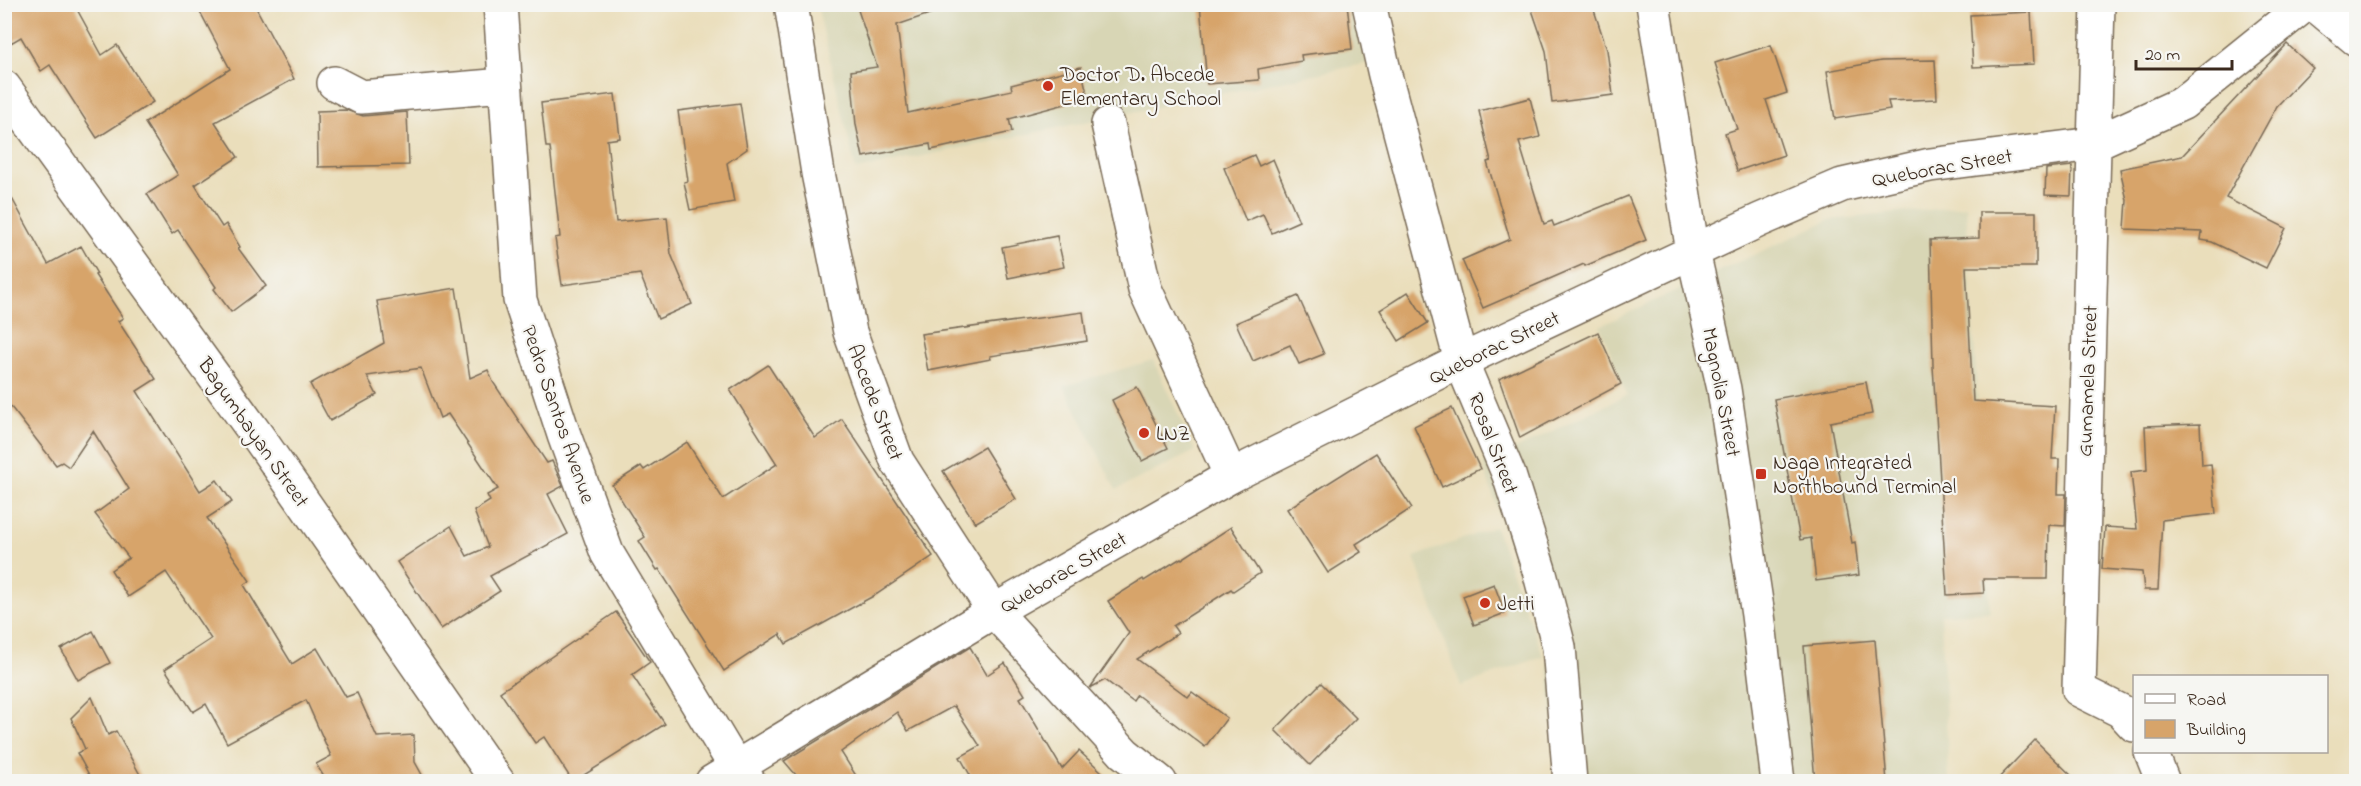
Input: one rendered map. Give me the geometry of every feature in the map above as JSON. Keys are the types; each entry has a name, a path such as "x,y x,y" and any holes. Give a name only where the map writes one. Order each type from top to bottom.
{"street":[{"name":"Pedro Santos Avenue","path":"500,4 520,300 564,435 607,553 732,776"},
{"name":"Abcede Street","path":"791,4 818,173 850,332 897,461 994,611 1124,753 1160,782"},
{"name":"Rosal Street","path":"1370,4 1384,75 1461,361 1509,475 1539,570 1559,647 1570,782"},
{"name":"Magnolia Street","path":"1653,4 1693,252 1724,389 1758,615 1778,782"},
{"name":"Gumamela Street","path":"2098,4 2079,690 2121,711 2133,724"},
{"name":"Queborac Street","path":"732,776 994,611 1231,476 1461,361 1842,185 1930,165 2093,144 2183,104 2306,4"},
{"path":"2314,4 2356,39"},
{"path":"334,83 361,97 504,85"},
{"name":"Bagumbayan Street","path":"4,87 261,441 498,782"},
{"path":"1108,124 1145,289 1231,476"},
{"path":"2151,753 2163,782"}],"shaded area":[{"name":"Doctor D. Abcede Elementary School","path":"817,5 1356,5 1368,63 856,170"},
{"path":"1966,206 1990,612 1941,614 1949,781 1559,781 1547,656 1483,465 1627,395 1600,326 1829,220"},
{"path":"1153,360 1195,451 1116,490 1064,386"},
{"path":"1495,527 1543,656 1461,686 1414,557"}],"building":[{"path":"4,4 74,4 102,55 117,45 153,102 97,138 50,65 41,71 21,37 4,47"},
{"path":"196,4 254,4 294,79 215,122 238,157 195,185 222,227 226,224 240,247 238,248 266,286 231,312 178,230 172,234 147,194 178,175 145,123 230,69"},
{"path":"856,4 943,4 944,9 897,25 908,113 1012,90 1011,85 1081,67 1088,98 1009,119 1012,132 931,150 930,144 863,157 856,125 851,71 877,67"},
{"path":"1200,4 1347,4 1352,49 1301,55 1302,61 1258,69 1259,80 1207,84"},
{"path":"1530,4 1592,4 1607,50 1613,95 1552,103 1546,51"},
{"path":"2031,12 2034,64 1973,67 1970,15"},
{"path":"2287,44 2313,68 2277,106 2226,198 2286,228 2266,268 2212,242 2201,240 2202,232 2125,229 2127,200 2120,169 2182,156"},
{"path":"1771,45 1787,93 1766,100 1784,155 1737,171 1725,133 1737,129 1715,63"},
{"path":"1935,60 1937,99 1888,101 1890,110 1835,119 1827,71 1881,61"},
{"path":"615,94 620,138 607,140 616,222 667,217 671,254 692,304 658,319 640,274 562,285 555,238 560,237 550,147 546,147 541,103"},
{"path":"1530,98 1540,137 1519,142 1544,224 1552,221 1554,226 1628,196 1646,240 1483,308 1462,260 1510,239 1487,162 1491,161 1479,111"},
{"path":"740,103 747,149 727,163 734,202 690,210 684,182 688,181 678,111"},
{"path":"346,110 363,116 407,112 409,165 318,167 317,111"},
{"path":"1254,155 1259,166 1273,159 1299,221 1272,233 1263,214 1246,221 1224,168"},
{"path":"2072,166 2071,196 2045,195 2046,169"},
{"path":"4,184 48,264 81,246 97,274 95,275 123,318 118,321 156,379 137,391 200,491 217,480 232,502 207,518 250,581 244,585 292,664 317,648 346,697 357,693 377,737 414,735 415,762 426,782 327,782 316,764 331,756 306,700 227,743 206,704 193,712 165,669 211,639 166,572 128,597 111,570 129,558 95,514 129,489 93,431 69,467 62,462 56,465 4,398"},
{"path":"1979,212 2036,212 2036,267 1966,267 1973,401 2055,406 2052,459 2059,459 2058,494 2066,494 2065,526 2049,525 2048,579 1983,579 1984,593 1947,595 1933,366 1930,240 1979,238"},
{"path":"1057,236 1064,267 1008,278 1002,247"},
{"path":"456,288 470,378 488,370 493,382 547,463 552,461 563,486 548,494 568,534 490,576 500,591 441,629 397,562 451,526 467,556 488,547 474,511 490,501 487,495 498,489 448,414 440,418 421,368 367,376 377,395 330,421 310,384 384,343 377,301"},
{"path":"1408,292 1428,323 1399,341 1380,310"},
{"path":"1298,296 1324,354 1299,364 1290,345 1253,361 1236,323"},
{"path":"1083,312 1087,341 990,356 991,359 928,371 921,334"},
{"path":"1598,332 1621,384 1520,438 1499,379"},
{"path":"768,365 815,438 842,419 933,556 877,594 786,644 780,634 724,671 639,541 645,537 612,485 641,466 644,470 687,442 723,499 777,464 730,390"},
{"path":"1866,382 1872,414 1830,422 1852,543 1855,542 1859,575 1816,581 1811,538 1800,540 1774,399"},
{"path":"1137,387 1168,448 1142,461 1112,400"},
{"path":"1452,408 1480,469 1442,487 1414,426"},
{"path":"2200,424 2202,465 2211,464 2216,514 2162,520 2158,590 2144,590 2142,572 2102,569 2105,527 2137,529 2131,472 2147,470 2145,426"},
{"path":"984,447 1016,499 975,523 943,471"},
{"path":"1376,453 1412,508 1356,544 1361,552 1328,573 1287,509"},
{"path":"1231,527 1260,573 1173,626 1178,633 1137,659 1188,697 1192,692 1227,718 1205,747 1137,695 1133,701 1105,680 1090,688 1129,633 1108,601 1143,579 1144,581 1182,559"},
{"path":"1494,584 1505,613 1474,625 1463,596"},
{"path":"616,612 650,662 632,675 665,724 573,782 544,737 535,743 500,692"},
{"path":"93,631 110,663 78,680 61,649"},
{"path":"1875,640 1887,782 1815,782 1804,646"},
{"path":"970,647 987,675 1005,663 1025,695 1020,698 1062,769 1079,751 1113,782 974,782 960,757 980,746 954,706 908,731 897,712 841,752 860,782 802,782 784,761"},
{"path":"1321,683 1356,718 1310,765 1275,730"},
{"path":"92,697 108,735 116,731 144,782 93,782 77,753 85,749 71,718"},
{"path":"2035,740 2078,782 1995,782"}],"place":[{"name":"Doctor D. Abcede Elementary School","path":"1048,86"},
{"name":"LNZ","path":"1144,433"},
{"name":"Naga Integrated Northbound Terminal","path":"1761,474"},
{"name":"Jetti","path":"1485,603"}]}
